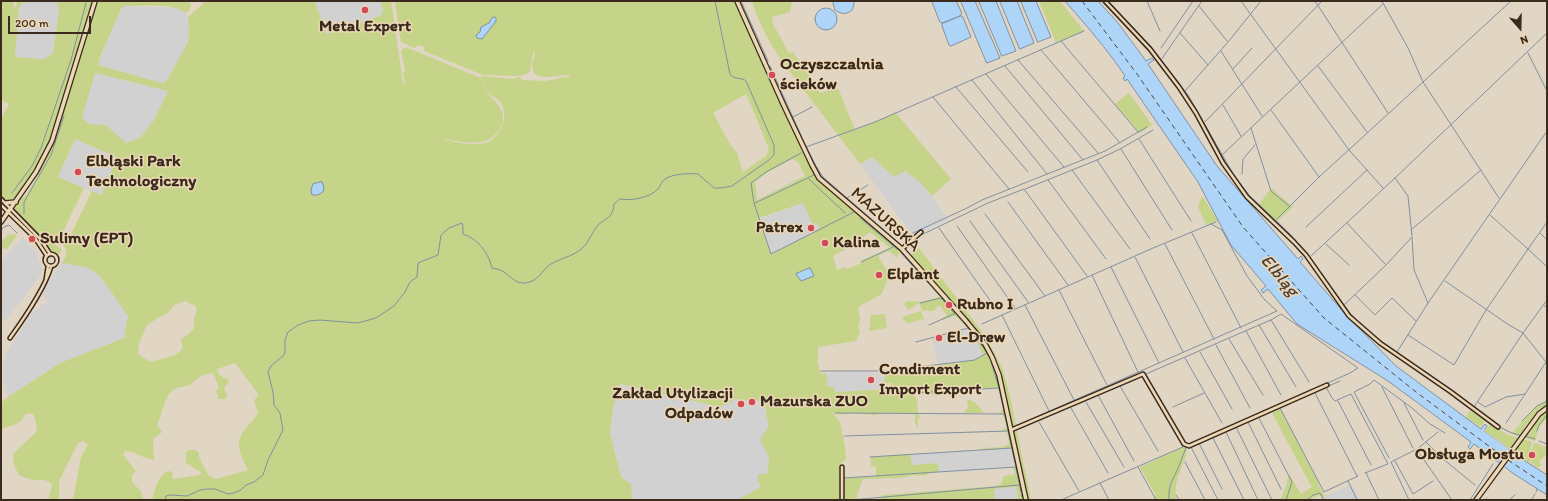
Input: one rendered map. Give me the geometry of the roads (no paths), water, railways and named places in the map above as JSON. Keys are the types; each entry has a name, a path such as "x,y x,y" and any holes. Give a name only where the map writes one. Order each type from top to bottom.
{"main road":[{"path":"1,222 40,166 52,141 95,1"},
{"name":"MAZURSKA","path":"737,1 816,174 828,187 902,249 972,328 987,348 999,375 1026,500"},
{"path":"6,203 16,202"},
{"path":"1476,500 1540,413 1547,408"}],"street":[{"path":"1105,1 1150,48 1179,87 1196,113 1223,163 1247,197 1306,255 1349,316 1380,343 1451,392 1498,427"},
{"path":"1,199 41,240 48,255"},
{"path":"1,205 35,238 48,255 55,256 57,260 55,264 50,266"},
{"path":"902,249 921,232"},
{"path":"48,255 44,261 50,266"},
{"path":"10,338 48,277 50,266"},
{"path":"1011,430 1143,374 1184,444 1189,446 1327,385"},
{"path":"842,467 842,500"}],"water":[{"path":"833,1 854,1 854,5 848,13 842,13 835,10"},
{"path":"932,1 956,1 962,13 960,16 942,23 940,22"},
{"path":"961,1 975,1 1000,58 987,63"},
{"path":"979,1 996,1 1016,51 1002,56"},
{"path":"1000,1 1017,1 1034,43 1020,49"},
{"path":"1021,1 1036,1 1051,37 1038,42"},
{"name":"Elbląg","path":"1065,1 1098,1 1118,23 1146,61 1152,58 1154,60 1148,64 1217,166 1298,259 1301,256 1303,259 1300,262 1346,315 1396,366 1481,429 1485,424 1487,426 1484,431 1547,475 1547,495 1514,474 1474,444 1470,449 1468,447 1471,442 1388,381 1297,324 1268,289 1263,293 1261,290 1266,286 1231,245 1198,182 1127,79 1125,81 1123,78 1125,76 1111,56"},
{"path":"826,8 834,11 837,19 834,27 826,30 818,27 815,19 818,11"},
{"path":"961,16 963,17 971,37 951,46 949,45 942,24"},
{"path":"494,17 496,18 496,21 482,39 477,38 476,35 480,32 481,27 489,23"},
{"path":"322,182 324,187 323,192 318,195 312,195 311,190 313,184"},
{"path":"810,268 814,276 801,281 796,274"}],"waterway":[{"path":"165,500 166,496 187,496 200,490 207,489 215,489 228,494 234,493 241,490 246,485 254,482 263,475 268,460 283,430 280,413 274,405 273,392 268,372 271,366 284,355 285,340 288,332 298,325 309,321 320,320 358,323 376,318 394,306 405,292 410,282 417,277 418,263 438,255 441,235 449,228 462,223 463,234 473,239 482,247 492,268 502,271 516,281 522,283 530,282 537,278 551,264 574,254 582,248 597,226 611,215 614,204 620,199 630,200 650,195 658,189 665,179 681,174 698,174 714,188 732,186 769,160 774,155 774,145 746,81 730,74 715,1"},
{"path":"741,1 768,61"},
{"path":"1108,1 1141,36 1188,95 1235,177 1250,196 1290,234 1309,256 1350,313 1361,325 1380,341 1443,384 1501,428 1522,436"},
{"path":"1147,1 1160,31"},
{"path":"1161,48 1193,1"},
{"path":"1161,60 1202,1"},
{"path":"1241,1 1349,150 1383,188"},
{"path":"1185,91 1228,42 1261,1"},
{"path":"1315,1 1388,113"},
{"path":"1205,122 1322,1"},
{"path":"1277,219 1319,177 1423,82 1408,48 1382,1"},
{"path":"1499,198 1423,82 1511,1"},
{"path":"12,193 32,166 41,148 71,60 86,3"},
{"path":"1222,155 1383,4"},
{"path":"1199,6 1227,41"},
{"path":"806,147 875,122 1084,31"},
{"path":"1180,33 1208,65"},
{"path":"1311,256 1547,33"},
{"path":"1061,41 1138,132"},
{"path":"1233,69 1252,48"},
{"path":"1041,50 1120,143"},
{"path":"1221,51 1262,116"},
{"path":"1528,53 1547,91"},
{"path":"1018,60 1098,153"},
{"path":"770,66 804,142 823,177 901,245 969,320"},
{"path":"1005,66 1083,160"},
{"path":"1318,66 1367,132"},
{"path":"986,74 1064,167"},
{"path":"972,80 1047,174"},
{"path":"956,87 1028,172"},
{"path":"933,97 1009,189"},
{"path":"1223,105 1241,136"},
{"path":"793,117 812,107"},
{"path":"1271,110 1319,177"},
{"path":"24,214 24,202 51,155 64,116"},
{"path":"913,233 982,200 1105,151 1147,127"},
{"path":"1251,128 1271,191 1289,206"},
{"path":"1025,189 1097,160 1153,130"},
{"path":"1397,352 1428,303 1547,131"},
{"path":"1139,139 1191,221"},
{"path":"1242,174 1243,159 1255,145"},
{"path":"1121,149 1172,230"},
{"path":"801,153 766,172 751,183 754,203 771,254 854,212"},
{"path":"1097,160 1150,239"},
{"path":"1072,170 1130,249"},
{"path":"1306,227 1367,170"},
{"path":"1411,230 1481,170"},
{"path":"755,203 814,175"},
{"path":"1395,178 1408,196 1412,236"},
{"path":"809,179 845,213"},
{"path":"1048,180 1106,259"},
{"path":"847,198 868,185"},
{"path":"917,237 988,203 1024,189 1087,276"},
{"path":"1008,202 1068,285"},
{"path":"985,214 1045,296"},
{"path":"1408,335 1454,365 1486,310 1528,249 1490,215"},
{"path":"860,218 898,250"},
{"path":"970,221 1028,302"},
{"path":"982,324 1153,248 1216,222"},
{"path":"1547,222 1528,249 1547,267"},
{"path":"1347,223 1385,264"},
{"path":"1018,425 1277,311 1264,299 1247,276 1222,230 1211,224"},
{"path":"1,230 9,225 17,233"},
{"path":"957,226 1015,308"},
{"path":"939,228 996,309"},
{"path":"1192,233 1241,328"},
{"path":"1540,233 1547,240"},
{"path":"1344,305 1386,265 1412,237 1414,270 1428,303"},
{"path":"1165,244 1214,339"},
{"path":"1326,244 1349,265"},
{"path":"861,262 893,247"},
{"path":"901,253 940,296"},
{"path":"1135,257 1183,352"},
{"path":"1111,267 1159,363"},
{"path":"1092,275 1138,372"},
{"path":"1445,281 1523,333 1547,300"},
{"path":"1059,290 1107,385"},
{"path":"1355,295 1375,315 1392,298 1416,321"},
{"path":"920,303 941,298 955,314"},
{"path":"1025,305 1074,400"},
{"path":"1544,305 1547,308"},
{"path":"929,325 954,314"},
{"path":"1188,445 1350,373 1358,368 1281,314 1259,325"},
{"path":"1002,315 1049,411"},
{"path":"958,316 969,328"},
{"path":"1271,320 1309,382"},
{"path":"1019,429 1259,325 1296,387"},
{"path":"916,342 968,328"},
{"path":"821,371 885,371 975,360 987,353 971,331"},
{"path":"1246,331 1281,395"},
{"path":"1474,407 1523,333 1546,362 1506,423"},
{"path":"1229,339 1263,395"},
{"path":"1216,345 1250,408"},
{"path":"1200,352 1232,409"},
{"path":"1185,358 1222,423"},
{"path":"991,362 999,388 1021,492"},
{"path":"1146,375 1187,445 1170,486 1169,500"},
{"path":"1389,458 1354,392 1370,384 1374,380 1412,408 1430,424 1445,433"},
{"path":"1218,500 1191,447 1340,381"},
{"path":"1120,386 1158,451"},
{"path":"1326,387 1335,401 1351,394 1388,464 1365,473"},
{"path":"1382,387 1413,448"},
{"path":"879,395 999,388"},
{"path":"1173,407 1204,393"},
{"path":"1315,393 1357,476"},
{"path":"1478,402 1485,407 1506,397 1525,394"},
{"path":"1098,395 1134,461"},
{"path":"1338,401 1371,465"},
{"path":"1522,421 1537,406 1547,401"},
{"path":"1086,402 1124,467"},
{"path":"1404,403 1423,440"},
{"path":"1071,408 1108,473"},
{"path":"1280,408 1324,492 1358,476"},
{"path":"835,413 1005,414"},
{"path":"1537,431 1539,425 1547,415"},
{"path":"1259,418 1292,482 1286,500"},
{"path":"1039,422 1079,491"},
{"path":"1248,422 1281,489"},
{"path":"1236,427 1272,500"},
{"path":"844,436 1009,431"},
{"path":"1226,432 1258,500"},
{"path":"1409,500 1391,462 1417,449 1438,432"},
{"path":"1525,436 1535,439"},
{"path":"1213,438 1244,500"},
{"path":"1539,441 1547,444"},
{"path":"1426,442 1443,459 1475,485"},
{"path":"1199,443 1222,489"},
{"path":"1061,500 1185,446"},
{"path":"870,457 1012,448"},
{"path":"1417,450 1452,500"},
{"path":"1395,461 1413,494 1433,481"},
{"path":"1185,462 1205,500"},
{"path":"1470,500 1493,464"},
{"path":"844,478 1016,467"},
{"path":"1138,467 1156,500"},
{"path":"1366,473 1379,500"},
{"path":"1348,481 1357,500"},
{"path":"1100,483 1109,500"},
{"path":"851,500 1019,485"},
{"path":"1307,500 1313,495 1320,493 1324,500"},
{"path":"1531,500 1535,494"},
{"path":"1176,495 1179,500"},
{"path":"1509,500 1515,495"}],"place":[{"name":"Metal Expert","path":"365,10"},
{"name":"Oczyszczalnia ścieków","path":"772,75"},
{"name":"Elbląski Park Technologiczny","path":"78,172"},
{"name":"Patrex","path":"811,228"},
{"name":"Sulimy (EPT)","path":"32,239"},
{"name":"Kalina","path":"825,243"},
{"name":"Elplant","path":"879,275"},
{"name":"Rubno I","path":"949,305"},
{"name":"El-Drew","path":"939,338"},
{"name":"Condiment Import Export","path":"871,380"},
{"name":"Mazurska ZUO","path":"752,402"},
{"name":"Zakład Utylizacji Odpadów","path":"741,404"},
{"name":"Obsługa Mostu","path":"1532,455"}]}
